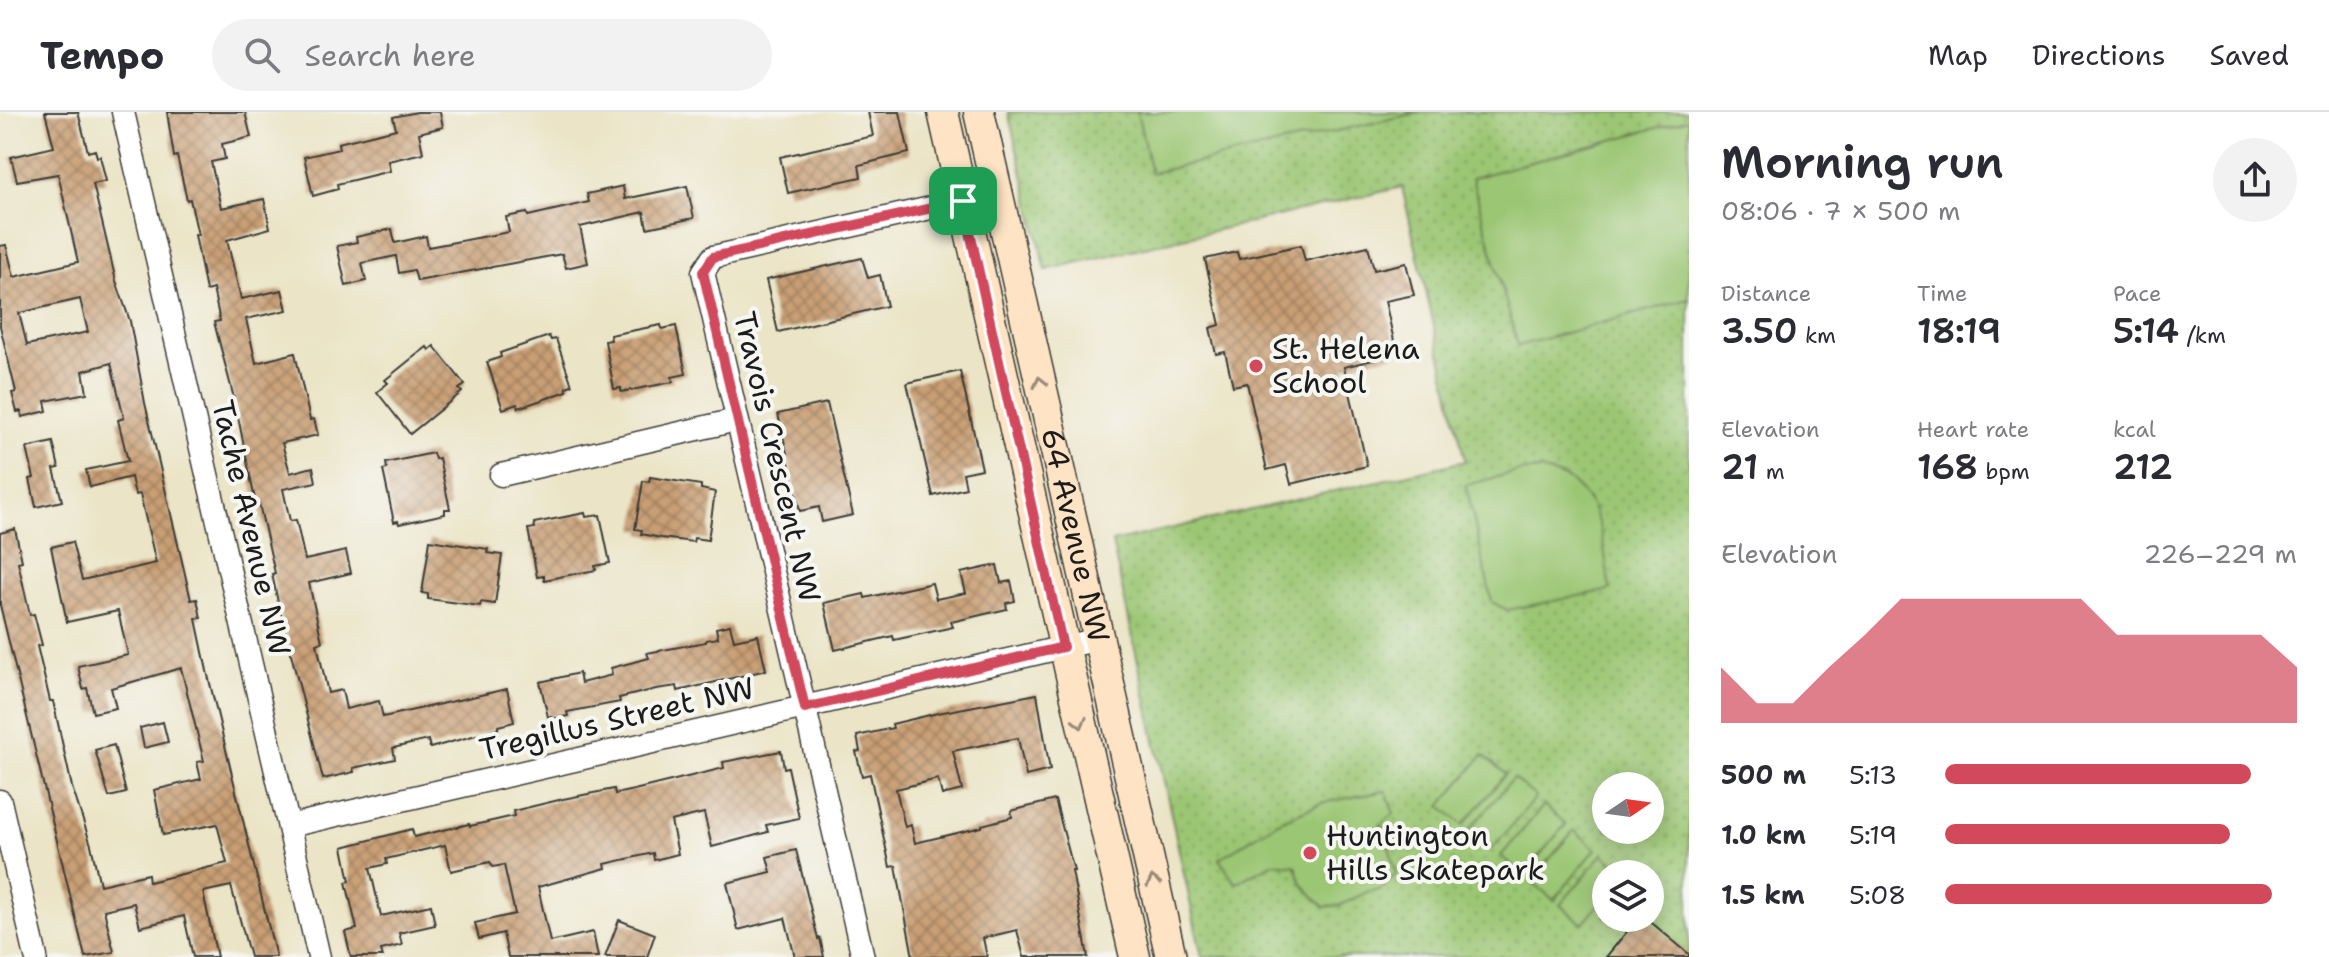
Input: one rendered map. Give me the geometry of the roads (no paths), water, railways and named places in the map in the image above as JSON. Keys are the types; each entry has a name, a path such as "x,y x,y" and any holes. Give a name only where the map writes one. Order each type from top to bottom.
{"main road":[{"name":"64 Avenue NW","path":"943,112 1135,957"},
{"name":"64 Avenue NW","path":"979,112 1171,957"}],"street":[{"name":"Tache Avenue NW","path":"123,112 319,957"},
{"name":"Travois Crescent NW","path":"863,957 703,272 713,257 997,193"},
{"path":"501,475 736,420"},
{"name":"Tregillus Street NW","path":"289,826 1099,639"},
{"path":"0,801 36,957"}],"place":[{"name":"St. Helena School","path":"1256,366"},
{"name":"Huntington Hills Skatepark","path":"1310,853"}]}
